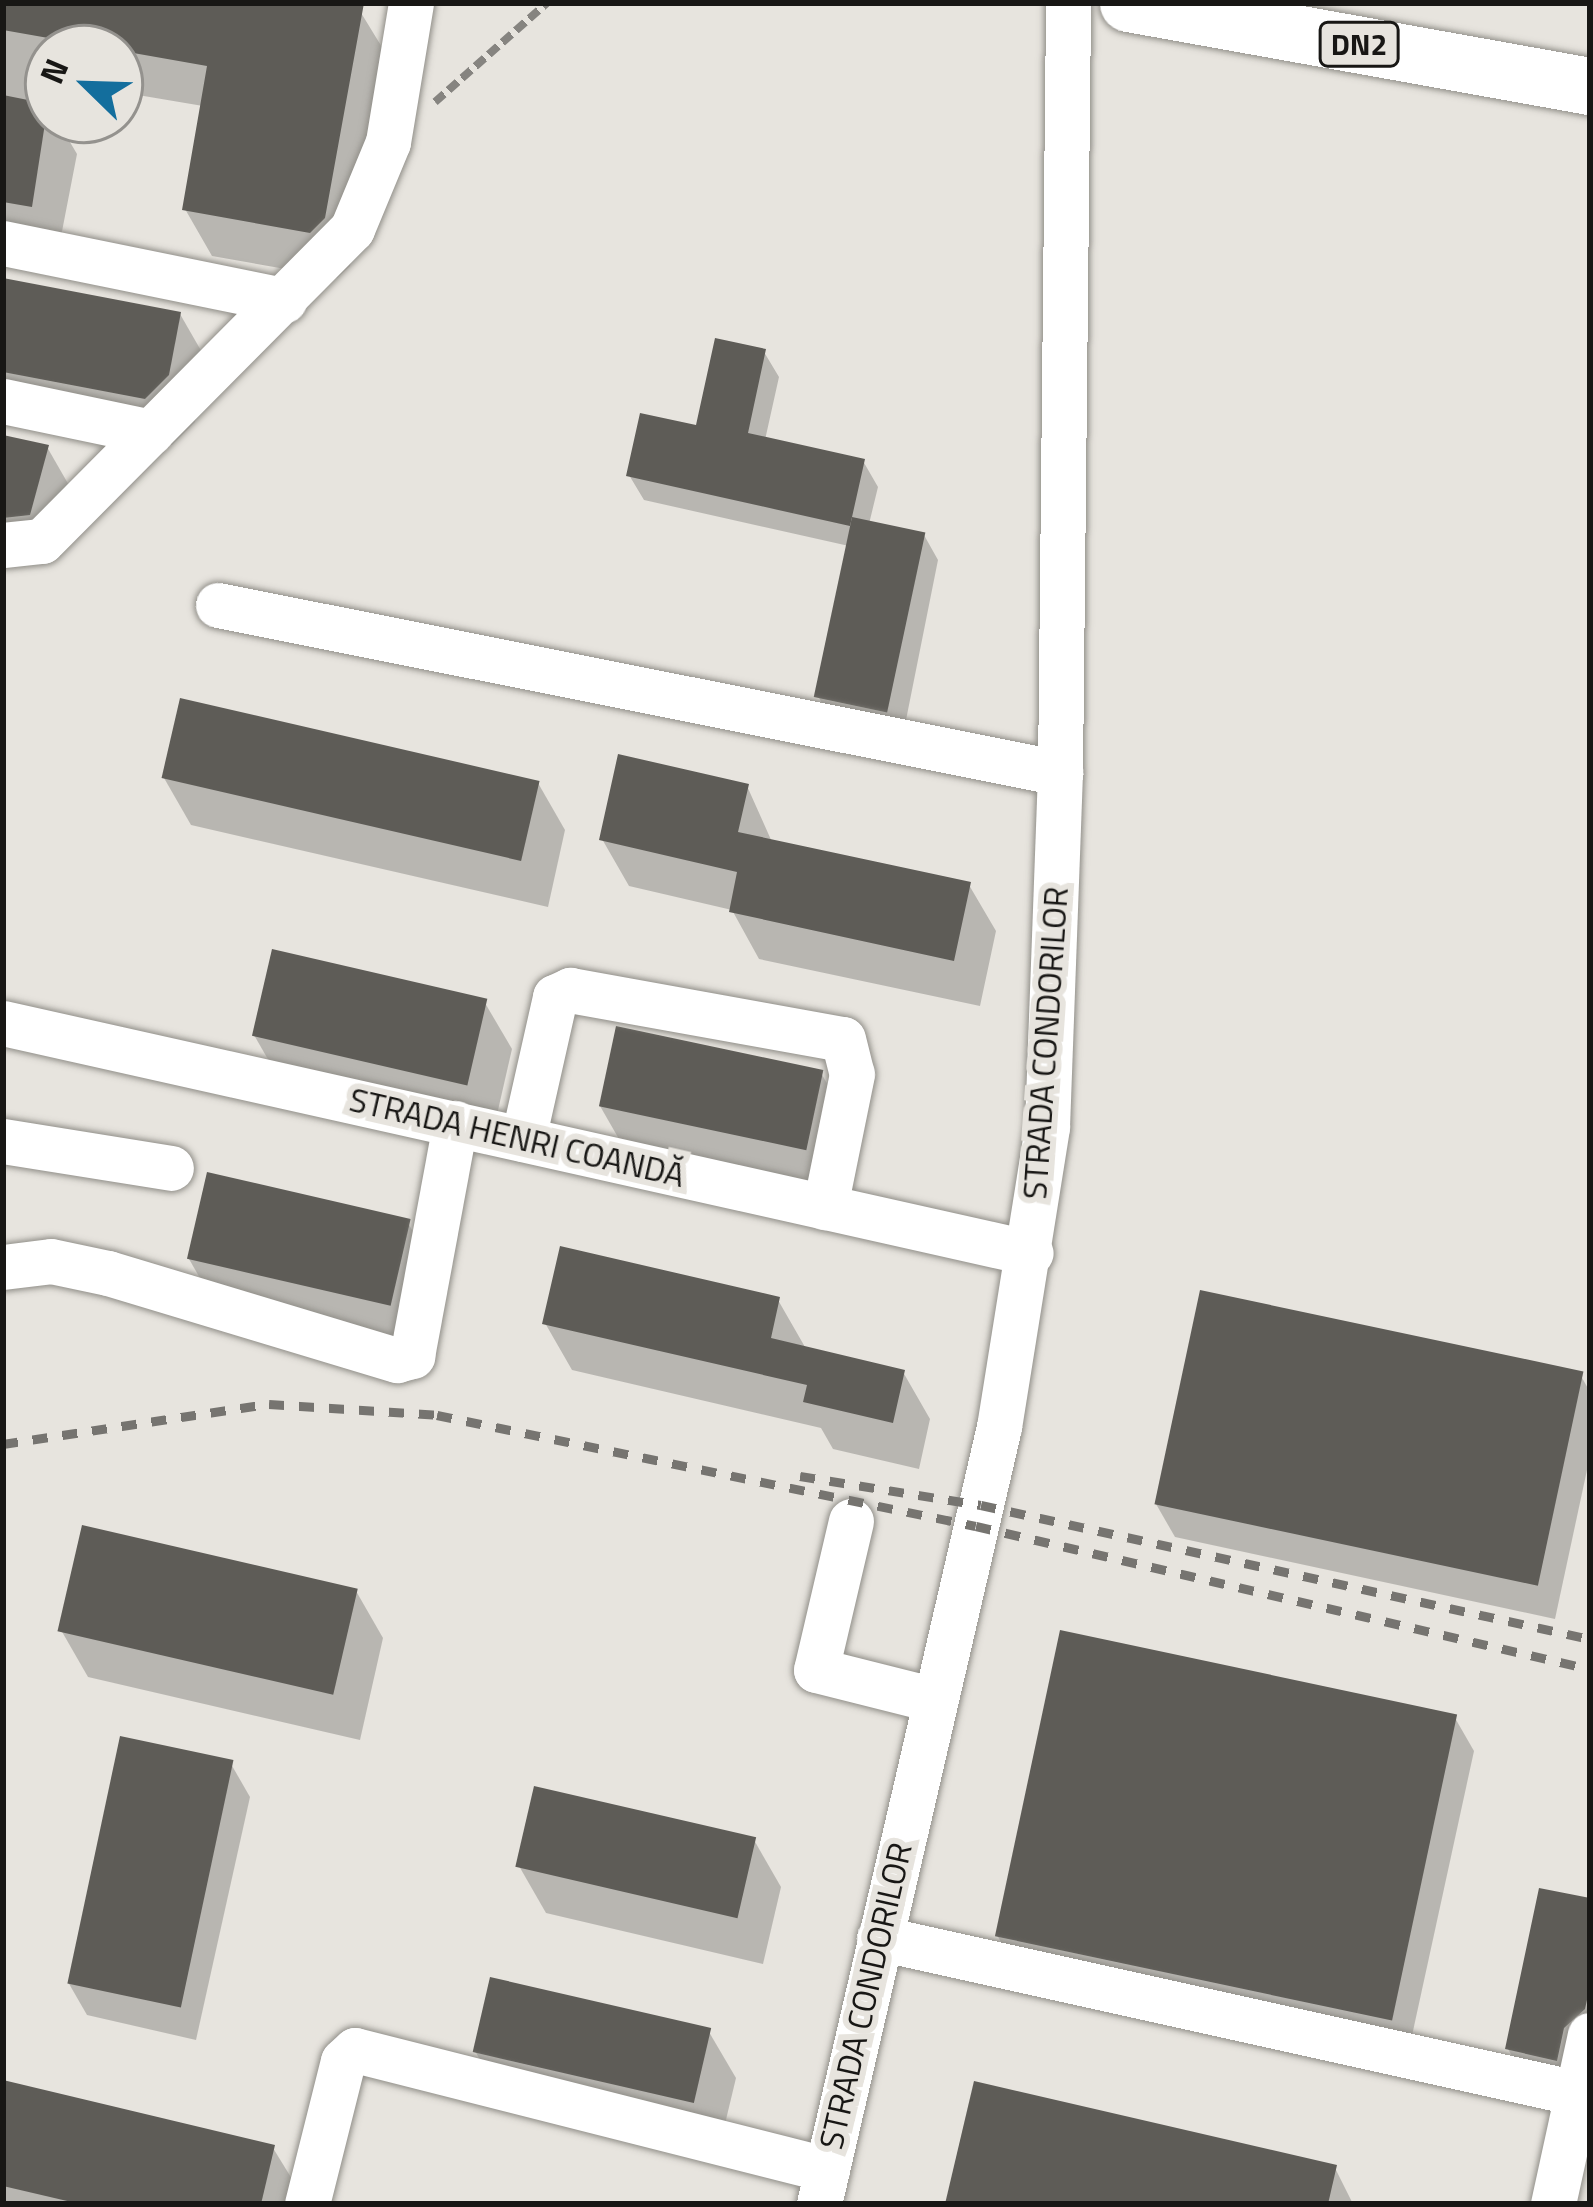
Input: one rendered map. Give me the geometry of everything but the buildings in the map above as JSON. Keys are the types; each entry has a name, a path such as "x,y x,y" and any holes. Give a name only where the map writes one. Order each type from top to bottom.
{"main road":[{"name":"DN2","path":"1128,3 1590,86"}],"street":[{"path":"3,545 42,541 352,229 388,142 411,3"},
{"name":"STRADA CONDORILOR","path":"823,2187 935,1700 1030,1253 1048,1127 1060,772 1068,3"},
{"path":"3,243 284,300"},
{"path":"3,401 151,432"},
{"path":"218,605 1060,772"},
{"path":"523,1139 555,997 570,990 843,1039 852,1074 825,1207"},
{"name":"STRADA HENRI COANDĂ","path":"3,1023 1030,1253"},
{"path":"3,1268 51,1261 108,1273 397,1360 412,1357 454,1124"},
{"path":"3,1142 171,1168"},
{"path":"851,1521 816,1670 935,1700"},
{"path":"879,1938 1584,2094"},
{"path":"1553,2204 1584,2094 1590,2035"},
{"path":"307,2204 343,2061 356,2050 823,2187"}],"path":[{"path":"388,142 547,3"}],"railway":[{"path":"3,1444 269,1404 437,1415 976,1526 1590,1669"},
{"path":"800,1476 981,1505 1590,1639"}]}
